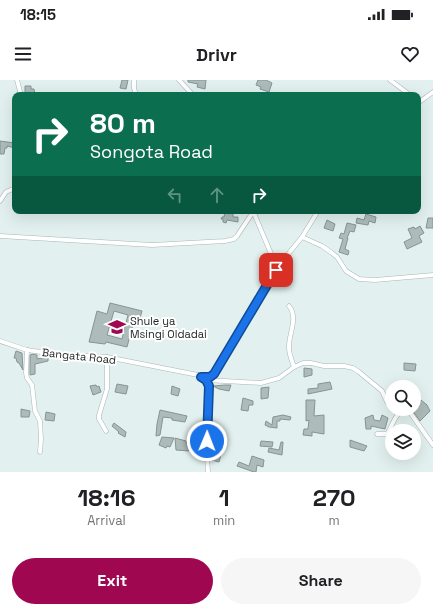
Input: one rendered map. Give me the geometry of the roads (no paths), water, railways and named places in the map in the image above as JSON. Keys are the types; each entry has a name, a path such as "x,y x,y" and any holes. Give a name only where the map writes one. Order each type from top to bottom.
{"street":[{"path":"17,80 19,92"},
{"path":"134,80 135,92"},
{"path":"179,80 190,92"},
{"path":"390,80 406,92"},
{"path":"421,101 433,92"},
{"path":"0,201 6,192 12,189"},
{"path":"0,236 152,245 225,242 234,239 237,236 251,214"},
{"path":"254,214 272,256 276,270"},
{"path":"208,472 209,386 204,378 210,377 214,374 276,270 302,237 316,214"},
{"path":"302,237 322,246 332,253 338,258 346,271 358,279 374,280 433,275"},
{"path":"289,306 292,310 293,320 289,347 294,367 306,362 319,366 344,366 353,368 382,391 385,398"},
{"name":"Bangata Road","path":"0,341 27,350 55,354 107,357 198,375 204,378 253,383 261,383 279,378 294,367"},
{"path":"27,350 26,373 27,378 31,383 35,411 40,421 40,452"},
{"path":"106,431 99,419 99,415 107,389 107,357"},
{"path":"377,434 387,434 398,414 406,410 433,445"}],"place":[{"name":"Shule ya Msingi Oldadai","path":"117,327"}]}
